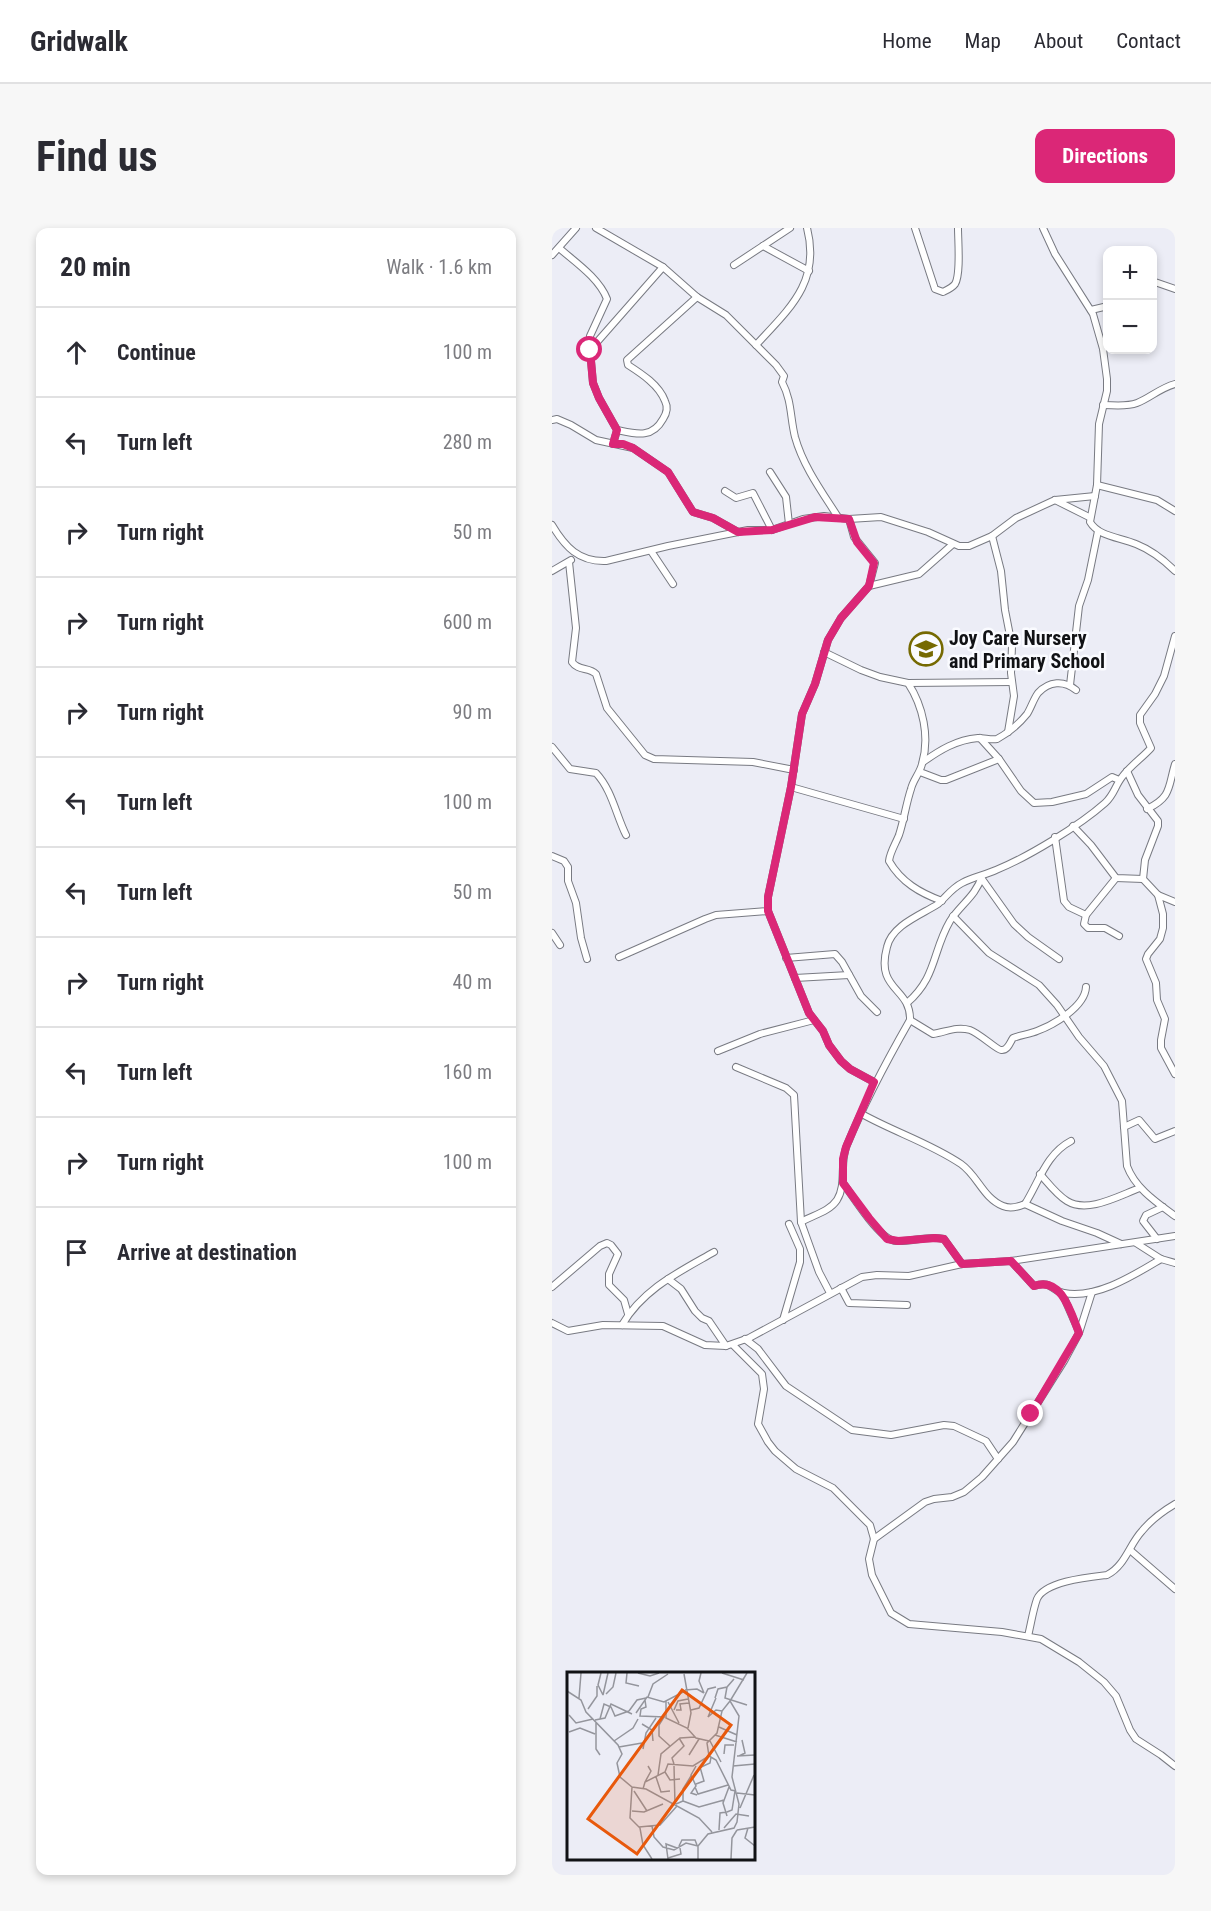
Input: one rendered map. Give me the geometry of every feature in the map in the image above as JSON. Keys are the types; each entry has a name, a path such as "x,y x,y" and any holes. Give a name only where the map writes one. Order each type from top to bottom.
{"street":[{"path":"552,255 576,228"},
{"path":"596,228 663,267 697,297 726,315 784,376 782,382 789,396 795,435 803,459 838,517"},
{"path":"734,265 790,228"},
{"path":"756,345 804,288 809,271 811,244 807,228"},
{"path":"915,228 930,278 935,289 943,292 956,283 958,275 958,228"},
{"path":"1043,228 1055,254 1091,310 1101,337 1107,379 1099,424 1097,485 1089,517"},
{"path":"763,246 809,271"},
{"path":"559,248 588,274 601,288 607,299 590,336 590,350 593,383 617,430 613,444"},
{"path":"590,350 663,267"},
{"path":"1157,283 1175,290"},
{"path":"617,430 643,435 651,433 665,416 667,407 658,388 628,365 627,360 697,297"},
{"path":"1091,310 1103,307"},
{"path":"1103,405 1138,403 1164,387 1175,384"},
{"path":"552,420 560,420 596,440 633,448 668,472 693,512 713,518 738,532"},
{"path":"770,472 786,497 789,524"},
{"path":"1097,485 1157,500 1175,511"},
{"path":"725,491 736,498 753,493 772,530"},
{"path":"552,525 561,540 575,555 597,562 738,532 772,530 815,517 849,519 870,516 891,520 939,536 959,546 969,546 992,536 1016,518 1055,500 1095,496"},
{"path":"1055,500 1089,517 1098,531 1136,543 1175,571"},
{"path":"849,519 857,542 874,563 869,586 841,618 828,640 815,684 802,714 791,787 769,885 768,911 809,1013 841,1061 850,1069 874,1082"},
{"path":"1070,685 1079,606 1088,580 1098,531"},
{"path":"992,536 1001,571 1012,646 1014,696 1008,732"},
{"path":"869,586 919,574 953,544"},
{"path":"651,551 673,584"},
{"path":"552,571 569,562 575,555"},
{"path":"569,562 576,628 572,662 577,668 592,670 596,674 607,708 645,755 654,759 753,762 794,770"},
{"path":"801,1222 830,1207 837,1199 843,1183 843,1159 846,1147 874,1082 910,1020 907,1003 885,975 884,966 890,938 896,930 942,901 962,883 998,870 1073,826 1113,796 1119,780 1151,748 1140,723 1140,715 1164,676 1175,636"},
{"path":"824,652 861,670 908,683 1012,682"},
{"path":"908,683 920,707 926,734 923,762 912,786 904,819 889,861 912,887 942,901"},
{"path":"923,762 945,747 980,738 994,740 1008,732 1027,714 1044,688 1055,683 1070,685 1076,690"},
{"path":"980,738 999,759 1020,791 1030,801 1038,804 1086,794 1112,777 1119,780"},
{"path":"552,747 570,770 596,773 599,776 626,835"},
{"path":"920,772 946,780 999,759"},
{"path":"1147,809 1165,798 1175,765"},
{"path":"1127,771 1138,795 1158,821 1145,860 1143,879"},
{"path":"791,787 904,819"},
{"path":"1073,826 1116,878"},
{"path":"1055,837 1064,901 1069,907 1086,915"},
{"path":"552,856 564,861 568,867 568,881 576,903 581,938 587,959"},
{"path":"907,1003 926,983 946,928 953,916 971,898 982,877"},
{"path":"982,877 1014,924 1059,960"},
{"path":"1116,878 1143,879 1158,895 1175,902"},
{"path":"1116,878 1086,915 1085,927 1105,928 1119,936"},
{"path":"1158,895 1163,914 1163,928 1160,939 1146,959 1156,983 1157,1000 1165,1019 1161,1048 1175,1074"},
{"path":"619,957 716,915 768,911"},
{"path":"953,916 989,953 1039,985 1104,1066 1122,1101 1126,1166 1140,1188 1175,1216"},
{"path":"552,933 560,945"},
{"path":"786,958 835,954 861,996 877,1012"},
{"path":"795,978 849,975"},
{"path":"910,1020 933,1034 951,1029 969,1029 981,1035 997,1050 1002,1050 1007,1049 1013,1038 1036,1032 1066,1016 1084,998 1086,987"},
{"path":"718,1052 760,1034 814,1020"},
{"path":"735,1067 786,1088 794,1095 801,1222 819,1272 830,1293"},
{"path":"862,1114 958,1162 965,1167 990,1198 1004,1207 1013,1208 1025,1204 1123,1245"},
{"path":"1124,1127 1139,1120 1155,1139 1174,1134"},
{"path":"1025,1204 1040,1174 1056,1151 1071,1141"},
{"path":"1040,1174 1063,1198 1074,1205 1088,1206 1140,1188"},
{"path":"843,1183 887,1239 898,1241 944,1239 962,1264"},
{"path":"1157,1239 1143,1221 1146,1215 1163,1207"},
{"path":"783,1320 800,1262 800,1249 789,1224"},
{"path":"552,1323 568,1331 603,1325 663,1326 705,1345 730,1346 862,1277 909,1276 962,1264 1011,1261 1175,1236"},
{"path":"552,1287 600,1246 607,1243 618,1254 609,1274 609,1285 624,1300 628,1314"},
{"path":"1136,1243 1161,1259 1175,1263"},
{"path":"622,1325 628,1314 646,1295 714,1252"},
{"path":"1062,1293 1092,1292 1112,1285 1161,1259"},
{"path":"1011,1261 1034,1286 1050,1284 1062,1293 1079,1333"},
{"path":"668,1279 681,1289 695,1311 708,1320 730,1346 757,1367 764,1380 758,1424 775,1451 796,1468 833,1488 870,1525 874,1539 869,1559 872,1575 891,1613 909,1624 1028,1635 1041,1640 1079,1662 1104,1682 1116,1696 1136,1739 1175,1766"},
{"path":"841,1288 849,1303 907,1305"},
{"path":"874,1539 925,1502 934,1498 952,1497 964,1492 998,1459 1013,1442 1064,1361 1079,1333 1092,1292"},
{"path":"745,1339 758,1349 786,1386 852,1430 891,1435 944,1425 954,1426 986,1442 998,1459"},
{"path":"1028,1635 1037,1598 1045,1590 1054,1585 1107,1575 1118,1567 1143,1530 1175,1504"},
{"path":"1130,1550 1175,1589"}],"place":[{"name":"Joy Care Nursery and Primary School","path":"926,649"}],"route":[{"path":"590,350 593,383 617,430 613,444 623,444 633,448 668,472 693,512 713,518 738,532 772,530 815,517 849,519 854,537 874,563 869,586 841,618 828,640 815,684 802,714 782,837 769,885 768,911 809,1013 841,1061 850,1069 874,1082 843,1159 843,1183 869,1218 887,1239 892,1241 944,1239 962,1264 1011,1261 1034,1286 1050,1284 1062,1293 1079,1333 1031,1414"}]}
